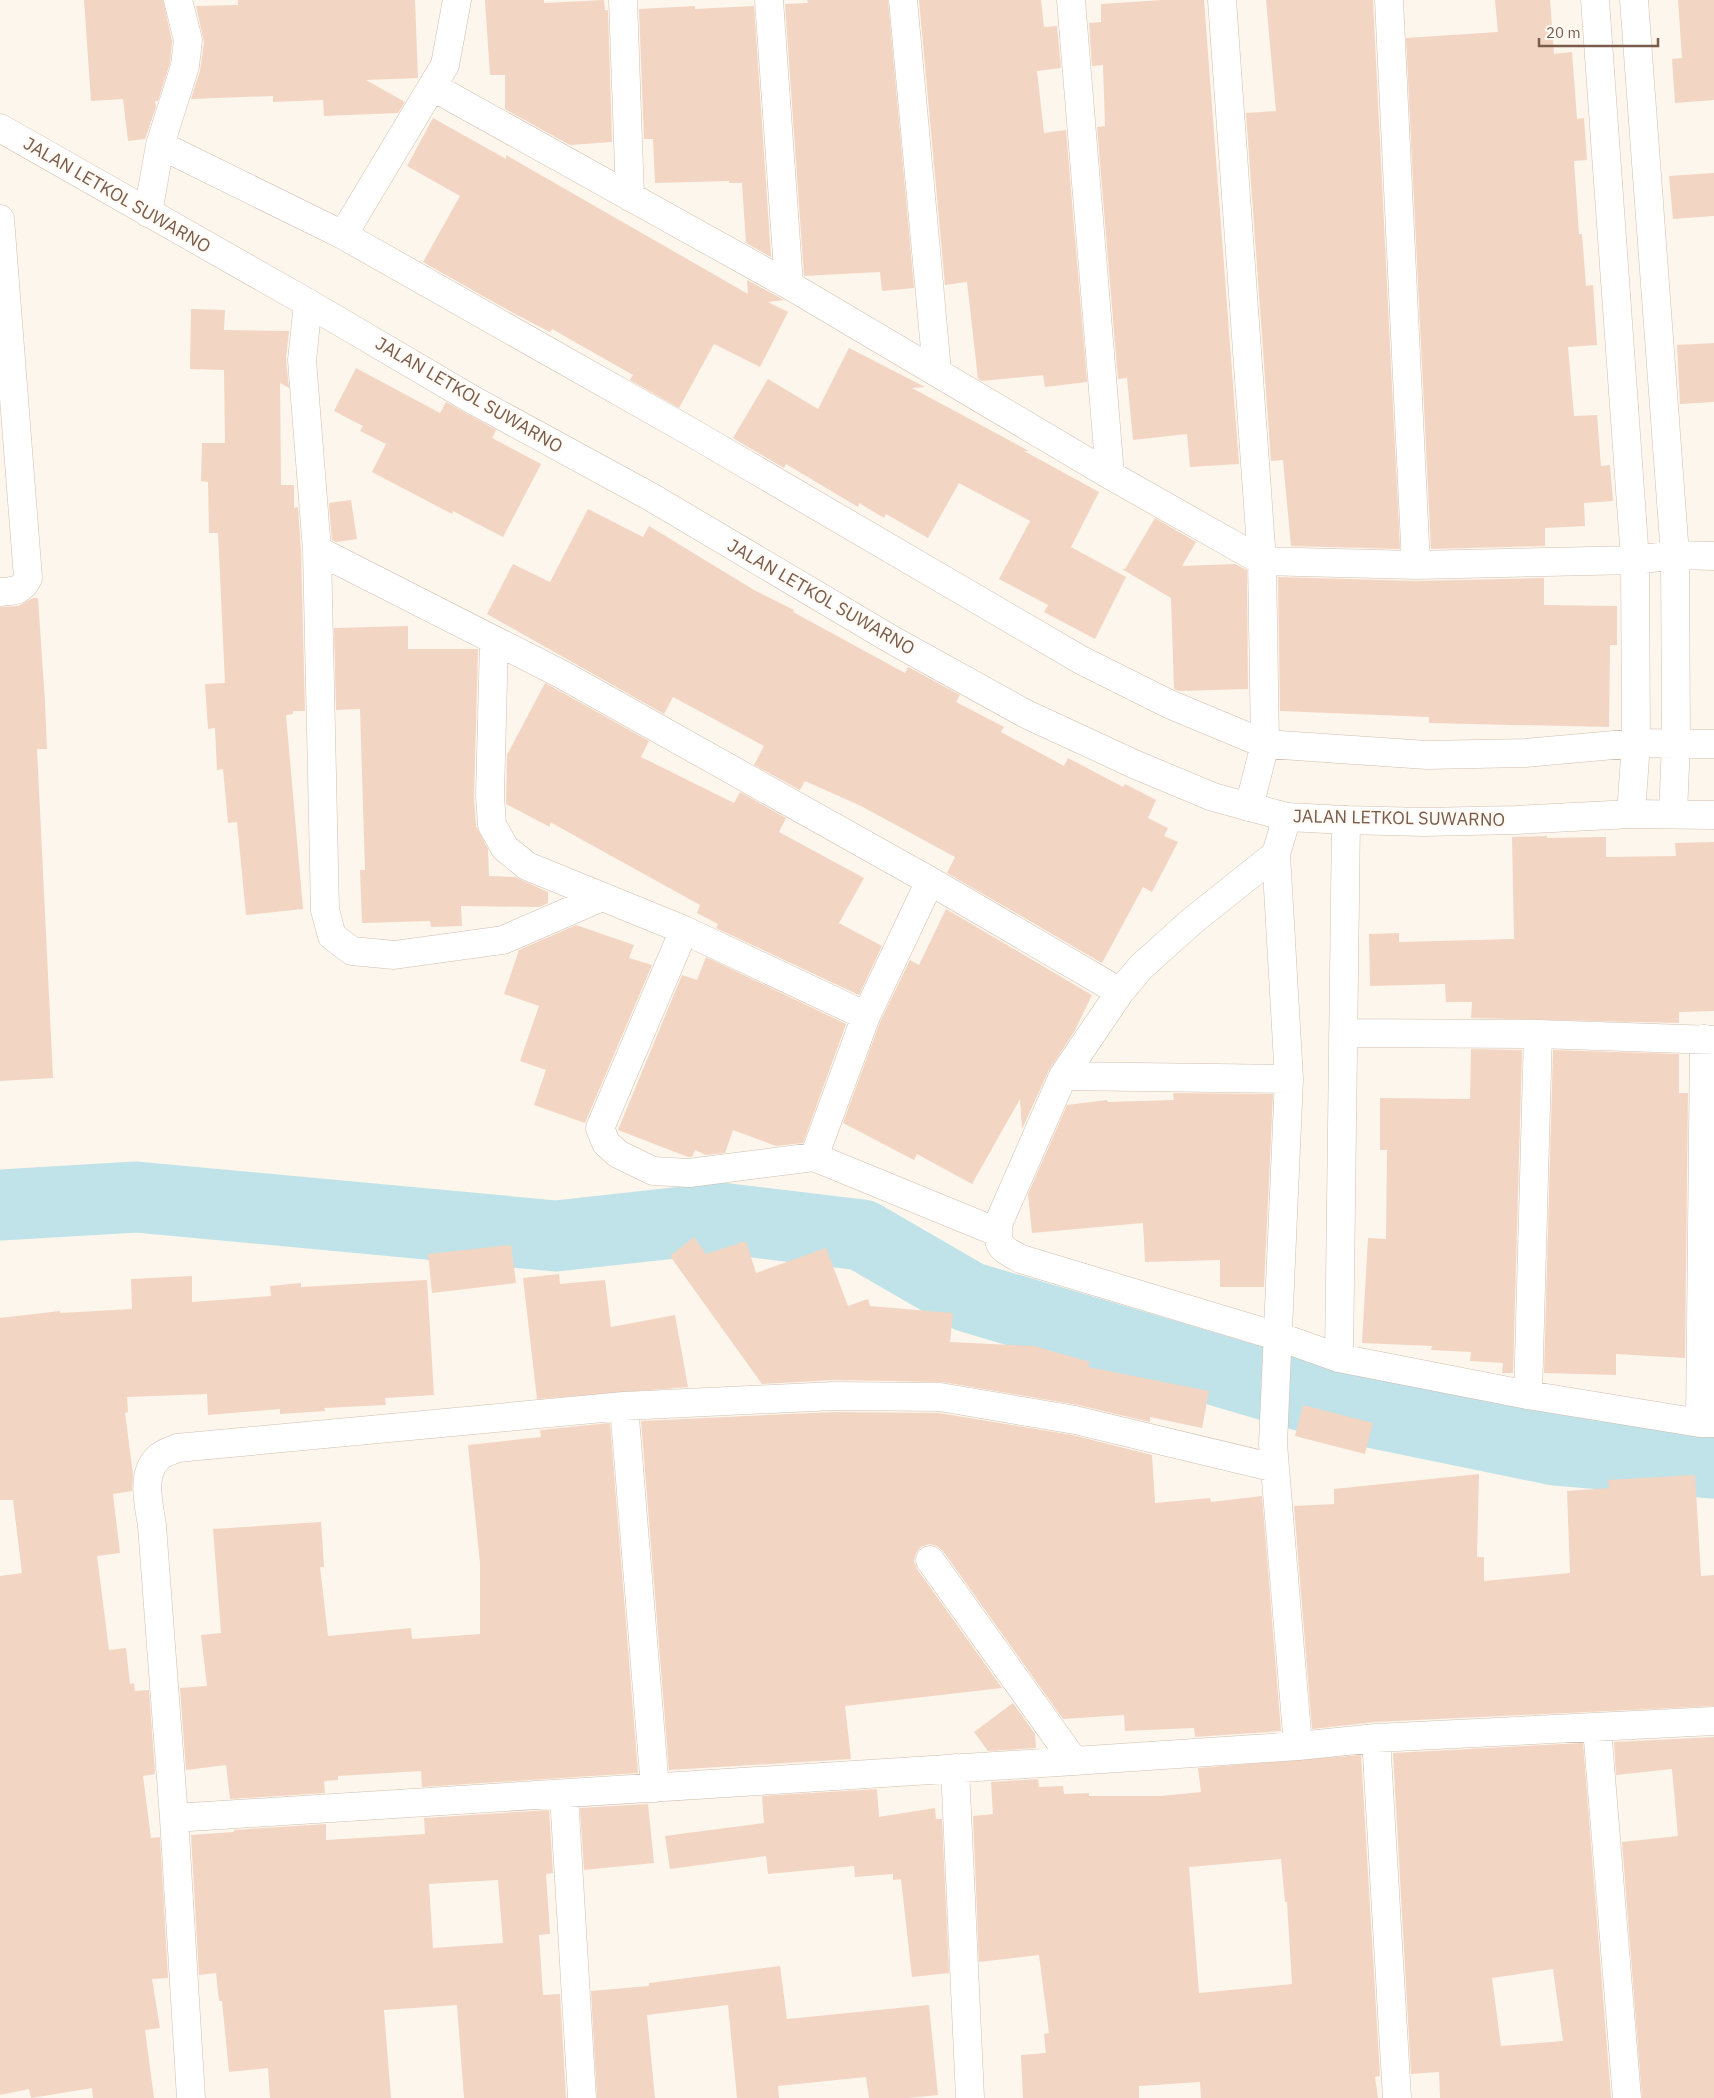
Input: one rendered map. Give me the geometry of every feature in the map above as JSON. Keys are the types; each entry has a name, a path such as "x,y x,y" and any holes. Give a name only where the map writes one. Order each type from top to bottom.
{"street":[{"path":"148,213 160,145 185,66 188,40 178,0"},
{"path":"343,235 445,65 457,0"},
{"path":"623,0 630,197"},
{"path":"769,0 789,285"},
{"path":"903,0 937,371"},
{"path":"1071,0 1110,476"},
{"path":"1222,0 1262,561 1266,744 1249,807"},
{"path":"1389,0 1416,565"},
{"path":"1594,0 1635,560 1636,743 1631,814"},
{"path":"1634,0 1675,555 1676,743 1673,813"},
{"path":"433,87 789,285 937,371 1110,476 1262,561 1416,565 1635,560 1675,555 1714,556"},
{"name":"JALAN LETKOL SUWARNO","path":"0,128 308,303 473,400 651,497 894,640 1026,714 1213,797 1287,817 1346,820 1516,820 1673,813 1714,815"},
{"path":"160,145 343,235 697,436 1081,660 1169,704 1266,744 1427,755 1525,753 1636,743 1714,744"},
{"path":"0,219 28,578 24,587 16,591 0,592"},
{"path":"308,303 302,360 317,550 325,910 332,936 352,951 394,955 503,940 602,897"},
{"path":"317,550 561,674 930,881 1120,992"},
{"path":"494,641 490,796 492,825 506,848 527,866 684,930 866,1016"},
{"path":"1287,817 1276,854 1289,1079 1274,1456 1298,1746"},
{"path":"1339,1358 1346,820"},
{"path":"1276,854 1192,922 1142,968 1120,992 1062,1076 999,1222 998,1241 1003,1249 1021,1259 1280,1336 1339,1358 1528,1395 1707,1423 1709,1040 1538,1034 1343,1033"},
{"path":"814,1157 866,1016 930,881"},
{"path":"684,930 600,1128 606,1143 618,1154 653,1170 689,1174 814,1157 998,1232"},
{"path":"1528,1395 1538,1034"},
{"path":"1062,1076 1289,1079"},
{"path":"191,2098 174,1818 148,1494 149,1470 160,1456 177,1448 624,1406 834,1396 940,1398 1274,1456"},
{"path":"624,1406 654,1788"},
{"path":"930,1560 1074,1761"},
{"path":"174,1818 564,1795 1298,1746 1376,1738 1714,1721"},
{"path":"1597,1728 1627,2098"},
{"path":"1376,1738 1396,2098"},
{"path":"955,1768 970,2098"},
{"path":"564,1795 582,2098"}],"building":[{"path":"84,0 163,0 172,41 170,63 158,101 155,101 156,107 145,139 128,141 123,99 91,101"},
{"path":"238,0 415,0 418,78 366,80 405,102 398,113 324,116 323,100 273,102 273,96 191,99 200,71 204,42 196,6 238,5"},
{"path":"485,0 544,0 544,3 604,0 605,10 608,10 612,142 570,145 505,109 505,75 490,75"},
{"path":"807,0 888,0 914,288 882,291 880,272 804,276 785,4 808,3"},
{"path":"919,0 1041,0 1044,27 1057,26 1061,68 1037,71 1044,133 1066,130 1087,382 1045,387 1043,375 982,381 978,379 967,282 945,285"},
{"path":"1163,0 1204,0 1239,464 1190,467 1187,434 1133,440 1127,378 1118,379 1097,127 1105,126 1103,65 1092,66 1089,23 1101,22 1101,4"},
{"path":"1266,0 1373,0 1400,549 1291,546 1283,460 1271,461 1246,113 1276,111"},
{"path":"1495,0 1550,0 1554,54 1572,52 1577,119 1584,118 1587,160 1574,161 1579,234 1582,234 1586,286 1593,285 1597,345 1568,347 1574,416 1597,415 1601,466 1610,465 1613,501 1584,503 1585,526 1545,528 1545,546 1431,549 1406,38 1498,32"},
{"path":"1678,0 1714,0 1714,100 1675,103 1672,59 1682,58"},
{"path":"695,6 695,9 754,6 771,257 746,243 742,183 729,183 729,181 655,183 653,139 644,139 639,9"},
{"path":"433,118 506,159 506,155 748,294 747,280 784,300 768,302 788,312 760,367 714,344 679,408 630,380 633,375 552,329 550,332 515,314 423,262 460,196 407,166"},
{"path":"1714,173 1714,216 1673,219 1669,176"},
{"path":"191,309 225,310 224,330 289,331 286,359 289,388 280,383 281,485 294,485 294,508 298,507 305,711 293,711 293,714 286,715 303,909 246,915 237,822 228,823 223,769 217,770 215,728 208,729 205,684 225,683 218,533 209,533 208,482 201,481 202,443 225,443 224,370 190,369"},
{"path":"1714,343 1714,402 1680,404 1677,345"},
{"path":"849,348 925,387 912,388 1029,451 1024,451 1099,492 1071,547 1126,577 1095,639 1044,612 1048,605 999,579 1030,521 959,483 928,538 886,514 884,518 859,503 858,507 786,464 784,468 733,438 768,379 818,409"},
{"path":"356,368 440,413 446,402 496,430 492,438 541,464 503,537 453,511 452,514 372,472 386,444 360,431 363,426 334,411"},
{"path":"351,500 357,539 336,542 332,540 329,503"},
{"path":"588,509 643,537 649,526 754,590 794,610 793,612 905,673 908,667 960,695 956,702 1004,727 1001,732 1064,766 1068,758 1123,787 1125,784 1156,800 1148,818 1168,828 1164,836 1178,842 1152,892 1143,887 1102,963 947,873 955,857 861,806 805,781 800,790 754,765 764,746 673,697 664,714 487,614 513,564 550,582"},
{"path":"1155,518 1196,542 1182,566 1235,564 1247,570 1248,689 1179,691 1174,689 1171,598 1122,569 1125,569"},
{"path":"1278,577 1416,581 1544,578 1544,605 1617,606 1617,645 1610,645 1609,727 1429,723 1429,717 1280,711"},
{"path":"33,598 38,598 47,749 37,749 53,1078 0,1081 0,607 18,606"},
{"path":"408,626 408,649 478,649 474,797 476,826 488,849 489,876 515,877 548,892 548,903 539,907 461,906 462,926 431,927 430,921 362,923 360,870 365,870 360,709 336,710 334,628"},
{"path":"545,683 649,741 641,757 734,803 740,792 786,818 779,832 864,878 839,923 882,946 859,995 716,928 718,924 697,913 700,905 550,822 550,827 506,804 507,755"},
{"path":"1547,836 1547,838 1606,837 1606,857 1676,856 1675,843 1714,842 1714,1011 1679,1012 1679,1023 1471,1018 1472,1002 1446,1002 1445,984 1370,986 1369,934 1399,933 1399,942 1514,939 1512,837"},
{"path":"946,909 1092,995 1074,1032 1049,1070 1022,1129 1020,1099 972,1184 917,1154 914,1160 843,1123 880,1022 910,960 919,965"},
{"path":"576,925 634,945 629,958 652,965 585,1123 534,1105 546,1070 520,1061 539,1006 504,994 519,950"},
{"path":"706,957 846,1024 803,1143 776,1146 733,1130 725,1153 706,1155 695,1150 692,1157 688,1157 618,1130 682,975 697,980"},
{"path":"1471,1049 1522,1050 1513,1373 1502,1373 1503,1363 1470,1361 1471,1352 1431,1350 1432,1346 1362,1343 1368,1238 1386,1239 1387,1150 1380,1150 1380,1098 1470,1099"},
{"path":"1553,1050 1679,1054 1679,1093 1688,1093 1685,1358 1616,1354 1616,1375 1544,1373"},
{"path":"1173,1093 1273,1094 1264,1287 1220,1287 1220,1260 1145,1262 1143,1223 1032,1233 1028,1194 1067,1105 1107,1100 1108,1102 1174,1100"},
{"path":"694,1237 706,1254 746,1241 756,1273 826,1248 848,1306 868,1299 870,1306 953,1313 950,1342 1034,1346 1090,1362 1088,1367 1209,1391 1202,1428 1150,1417 1150,1422 1078,1405 942,1382 834,1380 762,1384 670,1256"},
{"path":"511,1245 516,1283 432,1293 428,1254"},
{"path":"559,1274 560,1284 605,1280 611,1327 675,1315 688,1387 537,1399 523,1278"},
{"path":"192,1276 192,1302 271,1296 270,1286 301,1283 301,1287 427,1280 434,1395 385,1398 386,1405 324,1408 325,1411 280,1414 280,1409 208,1415 207,1394 127,1397 128,1412 125,1413 133,1474 132,1491 113,1494 120,1553 97,1556 109,1650 126,1648 130,1684 134,1683 135,1691 149,1690 155,1774 143,1776 151,1838 160,1837 168,1978 152,1979 160,2028 145,2030 154,2098 93,2098 92,2088 31,2098 29,2089 0,2095 0,1576 22,1573 13,1500 0,1500 0,1318 60,1311 60,1313 132,1309 131,1279"},
{"path":"1303,1405 1373,1423 1365,1454 1295,1436"},
{"path":"834,1412 939,1413 1072,1435 1152,1455 1155,1503 1210,1498 1211,1502 1262,1496 1281,1731 1195,1737 1194,1728 1125,1731 1124,1715 1063,1719 943,1551 937,1546 929,1544 921,1547 916,1553 914,1561 917,1569 1002,1688 845,1706 851,1759 669,1770 641,1421"},
{"path":"610,1423 638,1773 422,1787 421,1771 338,1776 338,1780 324,1781 325,1793 230,1799 226,1765 186,1770 180,1688 207,1686 201,1635 221,1633 213,1529 321,1522 324,1567 320,1567 328,1636 411,1628 412,1639 480,1634 480,1563 468,1445 541,1437 540,1430"},
{"path":"1479,1474 1477,1557 1484,1557 1484,1581 1570,1573 1567,1491 1609,1488 1608,1480 1695,1475 1701,1576 1714,1575 1714,1706 1375,1722 1312,1729 1294,1506 1334,1504 1334,1489"},
{"path":"1013,1703 1035,1734 1036,1748 988,1751 974,1732"},
{"path":"1714,1737 1714,2098 1642,2098 1622,1842 1678,1836 1672,1769 1616,1775 1614,1742"},
{"path":"1583,1743 1611,2098 1440,2098 1439,2072 1411,2074 1393,1753","holes":["1553,1969 1563,2041 1501,2046 1492,1978"]},
{"path":"1361,1755 1380,2076 1375,2077 1378,2098 1201,2098 1200,2082 1139,2086 1139,2098 1023,2098 1021,2055 1046,2053 1044,2034 1049,2033 1039,1955 979,1962 973,1816 993,1814 991,1782 1038,1779 1039,1787 1063,1786 1064,1794 1089,1793 1089,1796 1161,1796 1201,1792 1198,1768","holes":["1281,1859 1285,1902 1287,1902 1292,1984 1199,1993 1189,1867"]},
{"path":"877,1789 879,1817 935,1808 936,1819 942,1819 949,1973 912,1977 901,1879 893,1880 893,1874 855,1877 854,1866 768,1874 766,1856 670,1869 665,1836 764,1823 762,1796"},
{"path":"648,1804 654,1863 584,1870 580,1808"},
{"path":"549,1810 553,1873 546,1874 550,1934 539,1935 543,1995 560,1994 566,2098 464,2098 457,2005 384,2010 391,2098 270,2098 268,2068 229,2072 222,2001 219,2001 216,1973 199,1975 191,1835 326,1824 326,1840 425,1834 424,1818","holes":["498,1880 503,1943 433,1948 429,1884"]},
{"path":"780,1966 787,2019 929,2005 938,2095 908,2098 869,2098 866,2077 778,2086 779,2098 737,2098 728,2005 647,2015 655,2098 597,2098 591,1991 649,1986 649,1983"}],"waterway":[{"path":"0,1205 136,1197 556,1236 720,1218 862,1235 969,1297 1331,1404 1555,1450 1714,1463"}]}
